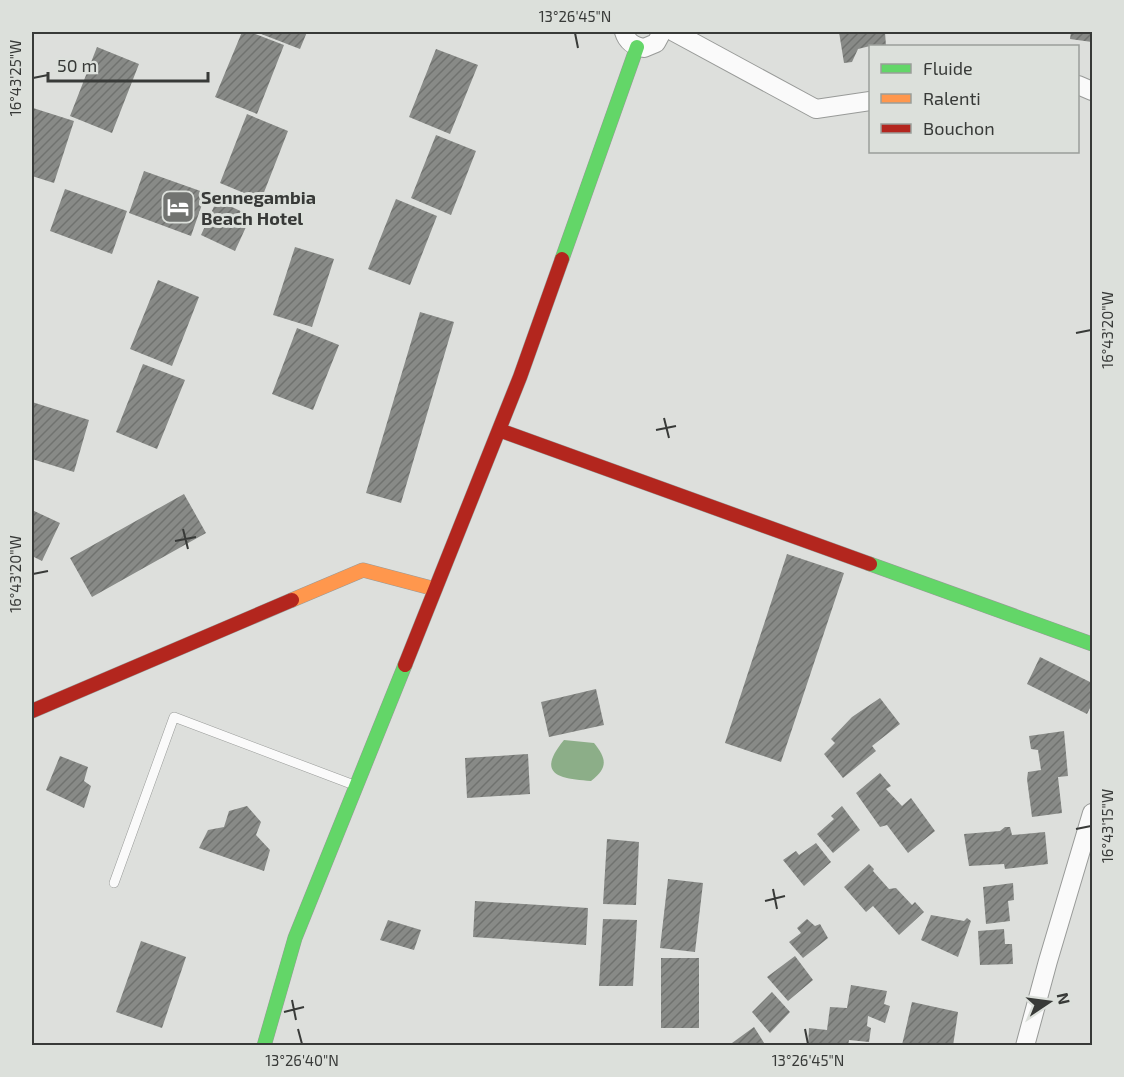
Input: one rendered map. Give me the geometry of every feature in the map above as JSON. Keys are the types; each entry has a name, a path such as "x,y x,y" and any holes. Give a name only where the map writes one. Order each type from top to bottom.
{"street":[{"path":"624,32 627,39 637,47 651,46 662,32"},
{"path":"674,32 816,109 869,101"},
{"path":"264,1046 295,938 520,377 637,47"},
{"path":"499,430 1092,644"},
{"path":"32,711 363,570 435,589"},
{"path":"1025,1046 1092,813"}],"lane":[{"path":"114,883 174,717 356,786"}],"shaded area":[{"path":"564,740 594,743 598,749 604,763 600,772 591,781 570,779 555,773 552,761"}],"building":[{"path":"242,32 250,32 284,45 257,114 215,97"},
{"path":"256,32 307,32 300,49"},
{"path":"839,32 885,32 886,45 869,45 858,49 852,62 844,63"},
{"path":"1071,32 1092,32 1092,42 1070,39"},
{"path":"97,47 139,64 112,133 70,116"},
{"path":"436,49 478,65 450,134 409,117"},
{"path":"33,108 74,121 54,183 32,176"},
{"path":"247,114 288,131 261,200 220,183"},
{"path":"436,135 476,151 451,215 411,198"},
{"path":"144,171 206,193 191,236 129,213"},
{"path":"65,189 127,211 112,254 50,231"},
{"path":"396,199 437,216 410,285 368,269"},
{"path":"217,200 251,216 235,251 201,235"},
{"path":"295,247 334,259 312,327 273,315"},
{"path":"158,280 199,297 172,366 130,349"},
{"path":"420,312 454,322 401,503 366,493"},
{"path":"297,328 339,345 313,410 272,394"},
{"path":"143,364 185,380 157,449 116,432"},
{"path":"32,402 89,420 74,472 32,459"},
{"path":"184,494 206,533 92,597 70,558"},
{"path":"32,510 60,523 42,561 32,556"},
{"path":"787,554 844,573 781,762 725,743"},
{"path":"1040,657 1092,683 1092,704 1087,714 1027,684"},
{"path":"596,689 604,725 549,737 541,702"},
{"path":"880,698 900,724 872,746 876,751 843,778 824,754 835,743 831,739 852,717"},
{"path":"1064,731 1068,776 1058,777 1062,813 1032,817 1028,772 1041,770 1038,750 1031,749 1029,736"},
{"path":"528,754 530,794 467,798 465,758"},
{"path":"60,756 88,767 84,781 91,786 84,808 46,790"},
{"path":"880,773 891,786 886,789 902,806 911,798 935,831 908,853 887,825 880,827 856,793"},
{"path":"247,806 261,822 256,835 270,850 264,871 199,848 208,830 224,827 229,811"},
{"path":"842,806 860,830 833,853 817,834 834,819 831,816"},
{"path":"1005,827 1010,827 1012,835 1045,832 1048,864 1005,869 1004,864 969,866 964,834 1000,831"},
{"path":"607,839 639,842 636,905 603,904"},
{"path":"816,843 831,862 804,886 783,860 796,851 799,855"},
{"path":"869,864 889,889 896,888 912,905 915,902 924,912 899,935 873,906 866,912 844,887"},
{"path":"668,879 703,883 695,952 660,948"},
{"path":"1013,883 1014,900 1008,901 1010,921 986,924 983,887"},
{"path":"475,901 588,908 586,945 473,937"},
{"path":"931,915 964,921 967,918 971,921 958,957 921,940"},
{"path":"603,919 637,920 633,986 599,986"},
{"path":"807,919 815,926 820,924 828,938 803,958 789,942 801,933 797,928"},
{"path":"388,920 421,930 414,950 380,940"},
{"path":"1004,929 1005,944 1012,944 1013,964 980,965 978,931"},
{"path":"141,941 186,957 162,1028 116,1012"},
{"path":"795,956 813,980 788,1001 767,977"},
{"path":"661,958 699,958 699,1028 661,1028"},
{"path":"851,985 887,991 884,1004 890,1006 885,1023 868,1016 867,1026 871,1028 869,1042 849,1040 848,1046 808,1046 809,1028 827,1030 830,1007 847,1008"},
{"path":"772,992 790,1012 770,1033 752,1012"},
{"path":"912,1002 958,1012 953,1046 902,1045"},
{"path":"754,1027 766,1046 733,1046 732,1043"}],"traffic: fast":[{"path":"562,259 637,47"},
{"path":"870,564 1092,644"},
{"path":"264,1046 295,938 405,665"}],"traffic: slow":[{"path":"292,600 363,570 435,589"}],"traffic: jam":[{"path":"405,665 520,377 562,259"},
{"path":"499,430 870,564"},
{"path":"32,711 292,600"}],"place":[{"name":"Sennegambia Beach Hotel","path":"178,207"}]}
